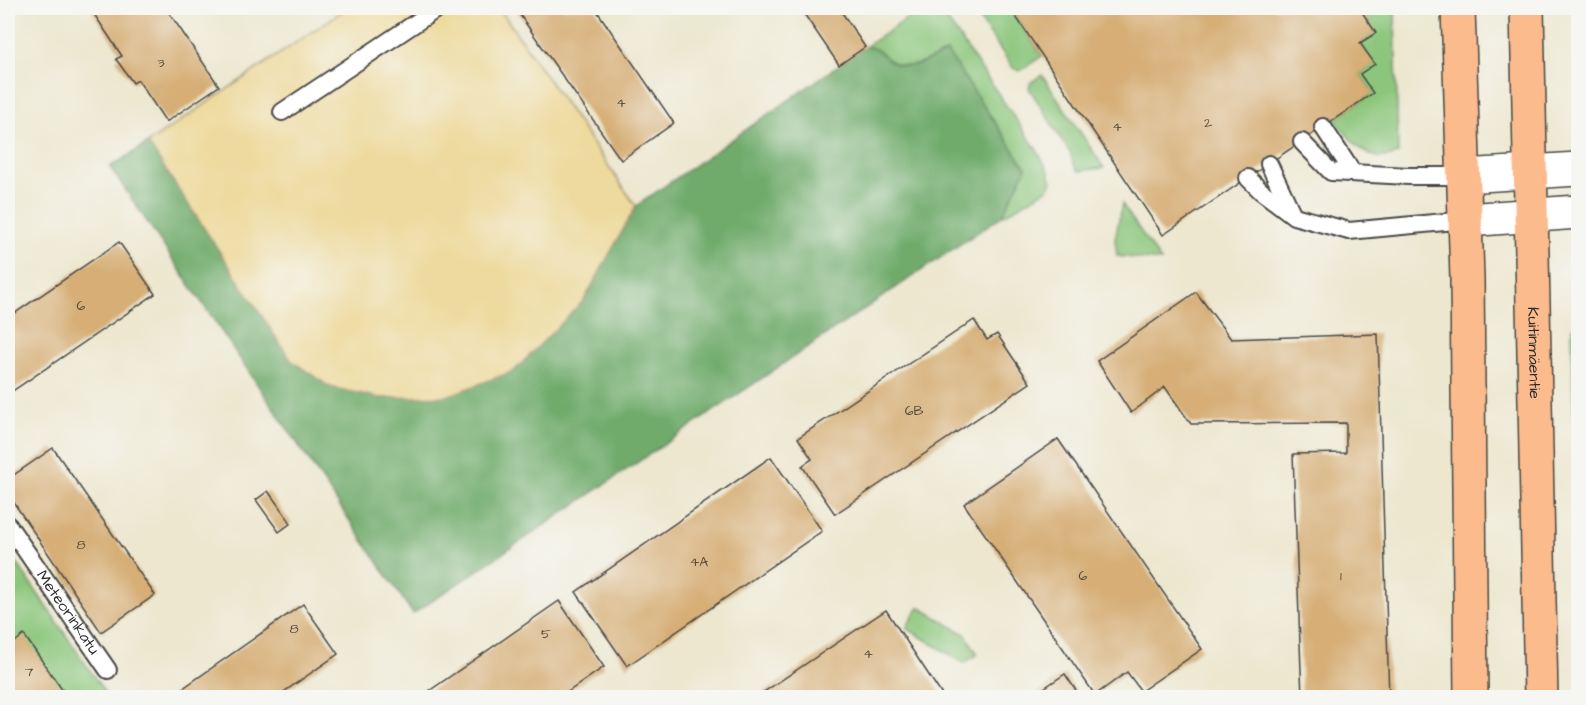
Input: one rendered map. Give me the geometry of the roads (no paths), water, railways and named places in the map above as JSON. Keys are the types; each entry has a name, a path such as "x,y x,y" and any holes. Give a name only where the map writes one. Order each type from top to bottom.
{"main road":[{"path":"1458,8 1466,220 1472,698"},
{"name":"Kuitinmäentie","path":"1527,8 1541,698"}],"street":[{"path":"1464,176 1578,169"},
{"path":"1466,220 1578,212"}],"lane":[{"path":"282,112 438,8"},
{"path":"1323,127 1353,173"},
{"path":"1302,142 1331,172 1464,176"},
{"path":"1269,164 1294,216"},
{"path":"1248,178 1294,216 1349,231 1466,220"},
{"name":"Meteorinkatu","path":"8,525 108,670"}]}
